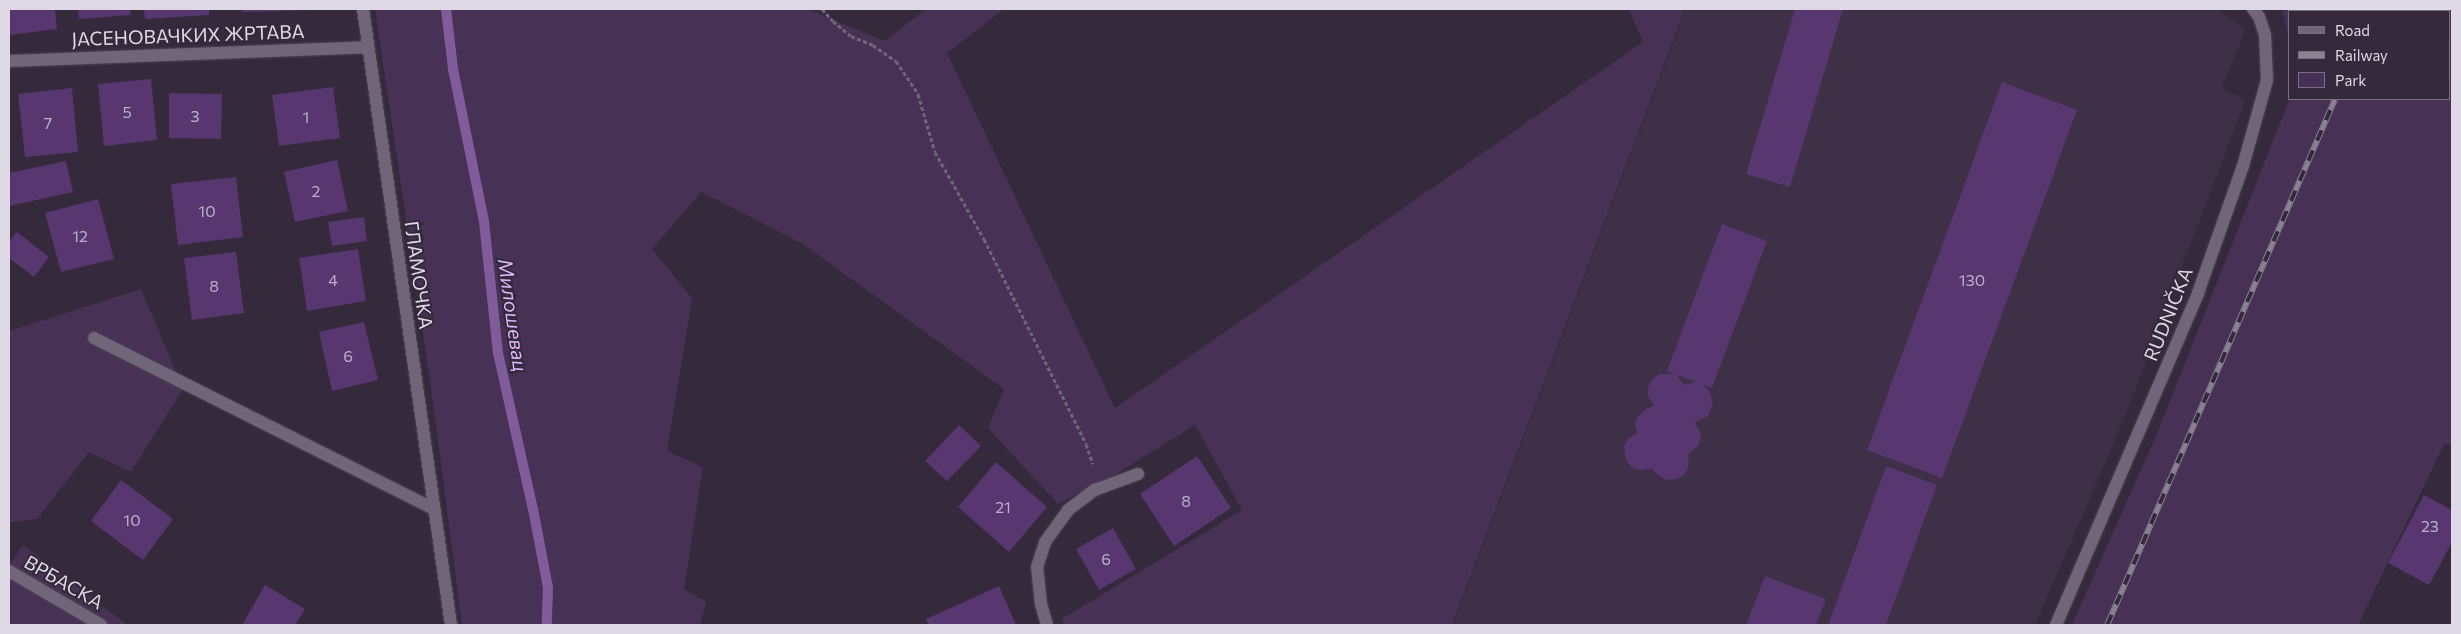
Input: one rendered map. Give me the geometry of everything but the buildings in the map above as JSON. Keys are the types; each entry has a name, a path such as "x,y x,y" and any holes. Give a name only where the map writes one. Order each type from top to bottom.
{"street":[{"name":"ГЛАМОЧКА","path":"363,9 451,625"},
{"name":"RUDNIČKA","path":"2056,625 2198,293 2245,158 2267,80 2265,34 2259,17 2253,9"},
{"name":"ЈАСЕНОВАЧКИХ ЖРТАВА","path":"9,62 368,46"},
{"path":"94,338 434,509"},
{"path":"1047,625 1041,604 1037,566 1045,542 1068,510 1095,490 1138,474"},
{"name":"ВРБАСКА","path":"9,572 101,625"}],"path":[{"path":"822,9 851,36 873,45 896,61 918,94 935,152 984,238 1086,444 1095,470 1095,490"}],"shaded area":[{"path":"1686,9 2216,9 2246,29 2222,87 2245,101 2122,424 2035,625 1453,625"},
{"path":"2452,33 2452,80 2451,80"}],"green space":[{"path":"375,9 807,9 885,41 926,9 1004,9 947,53 1115,408 1643,42 1629,9 1685,9 1452,625 1065,625 1062,619 1242,510 1195,425 1108,479 1058,504 988,428 1004,389 803,244 701,192 652,249 692,298 667,451 703,467 684,589 706,602 700,625 462,625 431,387"},
{"path":"2282,9 2452,9 2451,36 2451,10 2288,10 2288,33"},
{"path":"2452,80 2452,445 2444,444 2358,625 2072,625 2158,431 2289,100 2451,100"},
{"path":"141,289 183,389 131,472 89,452 37,519 9,523 9,331"},
{"path":"23,545 127,625 9,625 9,566"}],"waterway":[{"name":"Милошевац","path":"446,9 453,69 484,222 498,353 533,509 548,588 547,625"}],"railway":[{"path":"2107,625 2335,100"}]}
